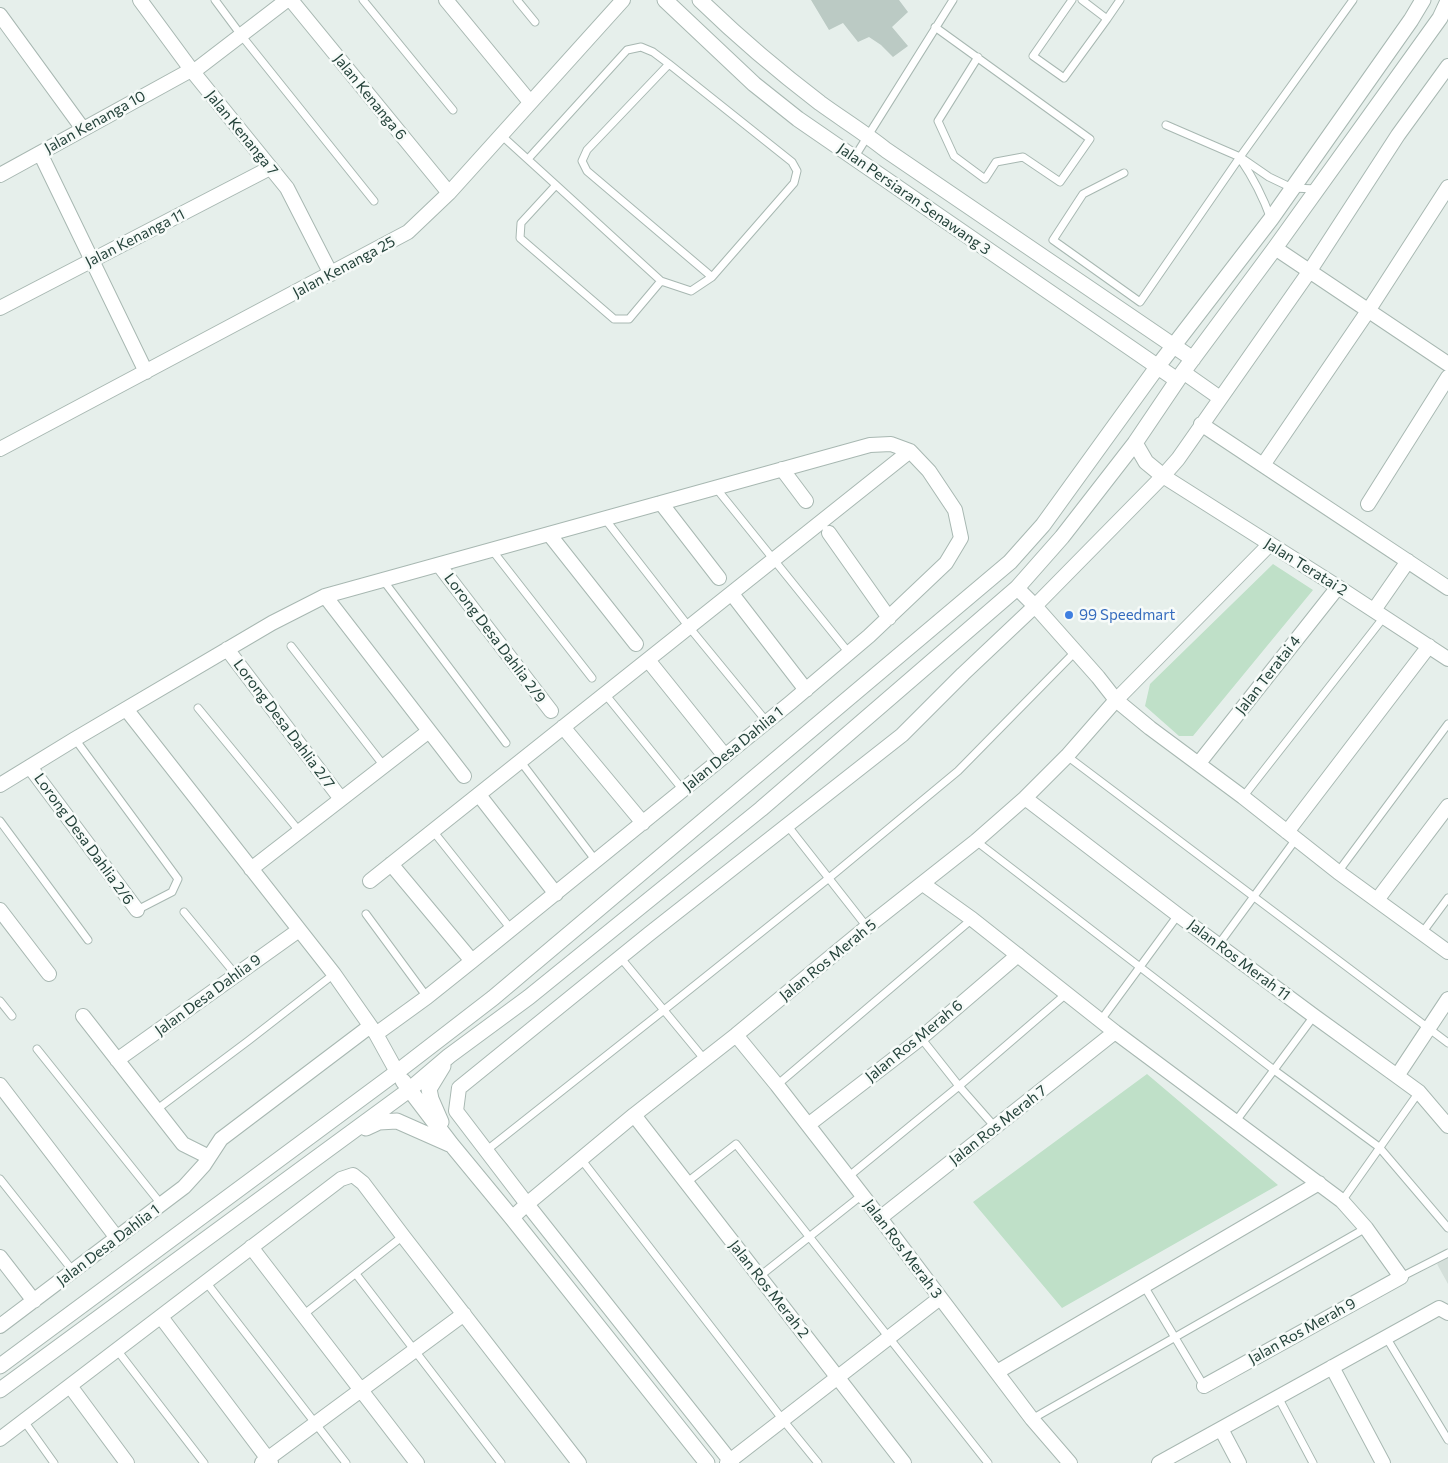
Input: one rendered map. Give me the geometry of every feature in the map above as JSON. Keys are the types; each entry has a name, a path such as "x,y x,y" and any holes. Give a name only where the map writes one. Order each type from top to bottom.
{"street":[{"name":"Jalan Kenanga 7","path":"140,0 192,71 287,188 331,274"},
{"name":"Jalan Kenanga 10","path":"0,176 192,71 287,0"},
{"name":"Jalan Kenanga 6","path":"291,0 449,193"},
{"path":"446,0 530,102"},
{"name":"Jalan Persiaran Senawang 3","path":"665,0 754,84 798,119 1158,366 1180,376"},
{"name":"Jalan Persiaran Senawang 3","path":"700,0 737,36 820,103 1193,359"},
{"path":"0,1366 397,1072 493,998 1010,562 1043,525 1158,366 1271,219 1400,36 1422,0"},
{"path":"0,1390 409,1090 449,1056 530,997 753,815 1017,588 1062,537 1135,443 1180,376 1318,189 1440,18 1448,1"},
{"name":"Jalan Kenanga 25","path":"0,449 408,232 449,193 615,5"},
{"path":"0,15 83,130"},
{"path":"940,1298 730,1462 456,1111 459,1088 620,957 902,735 1035,606 1163,476 1178,459 1309,272 1398,135 1448,66"},
{"path":"40,154 146,372"},
{"name":"Jalan Kenanga 11","path":"0,308 270,168"},
{"path":"1263,465 1368,311 1448,187"},
{"path":"1275,248 1448,364"},
{"path":"1180,376 1220,398"},
{"path":"1368,504 1448,377"},
{"path":"1201,424 1448,588"},
{"path":"1135,443 1146,462 1163,476"},
{"name":"Jalan Desa Dahlia 1","path":"0,785 227,649 325,596 870,445 891,444 910,452 929,470 955,510 961,538 946,563 889,618 806,690 428,997 373,1030 220,1139 204,1165 184,1187 0,1326"},
{"path":"370,881 910,452"},
{"path":"782,470 806,501"},
{"name":"Jalan Teratai 2","path":"1163,476 1448,659"},
{"path":"661,503 719,578"},
{"path":"829,533 889,618"},
{"path":"549,534 636,644"},
{"name":"Jalan Ros Merah 5","path":"512,1218 634,1115 923,884 1025,798 1067,756 1116,700 1270,544"},
{"path":"1379,614 1408,561"},
{"name":"Lorong Desa Dahlia 2/9","path":"439,565 551,711"},
{"name":"Jalan Teratai 4","path":"1199,764 1338,587"},
{"path":"1017,588 1076,652 1116,700 1338,872 1448,952"},
{"path":"732,594 806,690"},
{"path":"325,596 464,776"},
{"path":"1291,835 1428,646"},
{"name":"Lorong Desa Dahlia 2/7","path":"227,649 341,799"},
{"path":"648,660 725,756"},
{"path":"126,709 334,974 373,1030 409,1090 707,1463"},
{"path":"563,727 642,823"},
{"path":"251,869 429,731"},
{"name":"Lorong Desa Dahlia 2/6","path":"30,767 137,910"},
{"path":"479,795 556,894"},
{"name":"Jalan Ros Merah 11","path":"1025,798 1314,1016 1419,1092 1448,1126"},
{"path":"1376,900 1448,806"},
{"path":"392,864 472,961"},
{"path":"923,884 972,919 1066,994 1342,1201 1366,1228 1401,1277"},
{"path":"0,910 49,974"},
{"name":"Jalan Desa Dahlia 9","path":"117,1060 299,930"},
{"name":"Jalan Ros Merah 6","path":"808,1125 921,1038 1018,955"},
{"path":"1397,1076 1448,999"},
{"path":"83,1016 183,1144 209,1156"},
{"name":"Jalan Ros Merah 7","path":"880,1218 1116,1032"},
{"name":"Jalan Ros Merah 3","path":"736,1035 880,1218 1032,1419 1070,1463"},
{"path":"449,1056 429,1089 431,1099 451,1144"},
{"path":"0,1085 117,1238"},
{"name":"Jalan Ros Merah 2","path":"634,1115 904,1463"},
{"path":"331,1146 379,1122 397,1121 451,1144"},
{"path":"0,1439 341,1179 353,1175 363,1182 579,1463"},
{"path":"997,1372 1319,1183"},
{"path":"251,1247 418,1463"},
{"path":"0,1257 34,1301"},
{"name":"Jalan Ros Merah 9","path":"1204,1386 1401,1277"},
{"path":"1160,1463 1438,1308 1448,1314"},
{"path":"160,1317 267,1461 464,1314"},
{"path":"1332,1367 1383,1463"},
{"path":"70,1386 127,1463"},
{"path":"1221,1429 1239,1463"}],"lane":[{"path":"215,0 241,36 374,201"},
{"path":"363,0 452,110"},
{"path":"517,0 534,22"},
{"path":"854,158 953,0"},
{"path":"1072,0 1033,56 1064,78 1120,0"},
{"path":"1082,0 1107,19"},
{"path":"1124,173 1083,194 1053,240 1140,302 1240,157 1353,0"},
{"path":"935,27 978,57 1090,139 1060,182 1023,156 996,162 985,179 954,156 938,121 978,57"},
{"path":"501,135 661,281 691,291 712,276 794,183 798,171 792,162 669,64 653,52 641,47 627,50 528,159"},
{"path":"669,64 587,150 582,161 587,171 712,276"},
{"path":"1166,125 1240,157 1292,188 1318,189"},
{"path":"1240,157 1258,188 1271,219"},
{"path":"556,185 521,223 520,238 614,319 629,319 661,281"},
{"path":"716,488 849,653"},
{"path":"605,519 689,627 767,722"},
{"path":"492,550 592,678"},
{"path":"383,580 506,743"},
{"path":"1243,797 1379,614"},
{"path":"292,646 384,766"},
{"path":"486,1150 664,1010 958,771 1076,652"},
{"path":"605,694 683,790"},
{"path":"198,708 300,832"},
{"path":"1338,872 1448,724"},
{"path":"75,739 178,880 172,892 137,910"},
{"path":"1067,756 1448,1043"},
{"path":"521,762 596,861"},
{"path":"0,822 88,940"},
{"path":"787,825 867,927"},
{"path":"433,832 512,930"},
{"path":"1218,944 1253,897 1291,835"},
{"path":"976,841 1274,1070 1380,1147 1448,1228"},
{"path":"1422,933 1448,898"},
{"path":"184,912 236,975"},
{"path":"366,914 428,997"},
{"path":"1101,1020 1178,914"},
{"path":"777,1085 972,919"},
{"path":"620,957 705,1060"},
{"path":"156,1110 334,974"},
{"path":"848,1177 959,1086 1066,994"},
{"path":"0,1001 12,1016"},
{"path":"1236,1121 1314,1016"},
{"path":"921,1038 995,1127"},
{"path":"37,1049 161,1204"},
{"path":"1342,1201 1419,1092"},
{"path":"686,1182 736,1144 988,1463"},
{"path":"581,1159 818,1463"},
{"path":"0,1179 73,1271"},
{"path":"760,1276 862,1195"},
{"path":"1032,1419 1366,1228"},
{"path":"304,1315 403,1236"},
{"path":"1401,1277 1448,1252"},
{"path":"356,1274 501,1463"},
{"path":"206,1282 346,1463"},
{"path":"1144,1286 1204,1386"},
{"path":"1386,1337 1448,1440"},
{"path":"117,1350 204,1463"},
{"path":"1278,1397 1314,1463"},
{"path":"24,1421 54,1463"}],"shaded area":[{"path":"1448,1257 1448,1284 1437,1264"}],"green space":[{"path":"1273,564 1313,590 1193,736 1179,736 1145,706 1150,684"},
{"path":"1147,1074 1278,1185 1062,1308 973,1202"}],"building":[{"path":"811,0 899,0 908,12 892,27 908,46 893,57 881,45 869,37 858,42 843,23 829,30"}],"place":[{"name":"99 Speedmart","path":"1069,615"}]}
